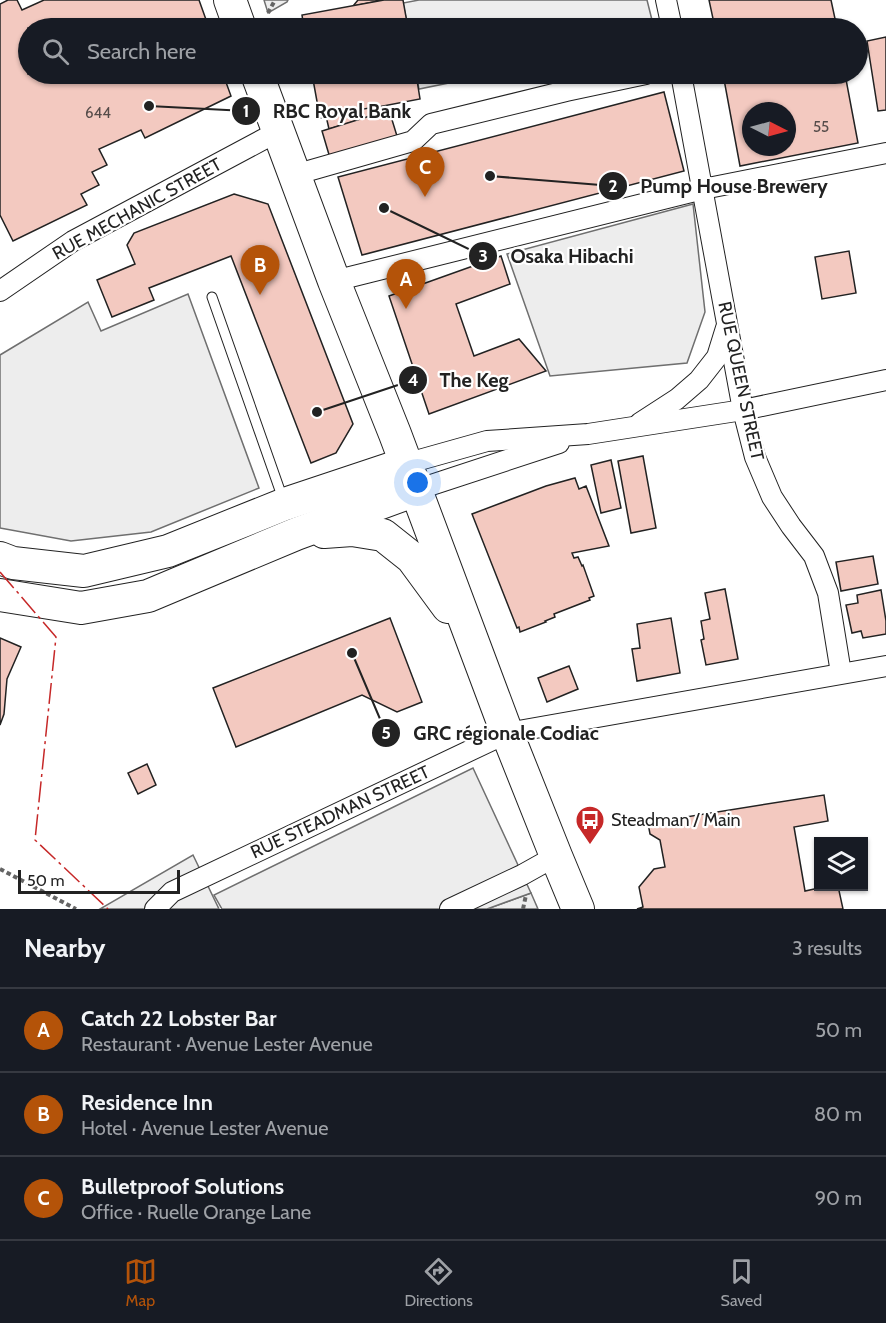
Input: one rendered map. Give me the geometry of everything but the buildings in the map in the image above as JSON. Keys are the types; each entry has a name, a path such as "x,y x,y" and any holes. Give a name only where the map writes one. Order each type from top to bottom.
{"main road":[{"path":"230,0 236,18"},
{"path":"260,84 395,434 507,733 579,909"},
{"path":"0,558 13,563 84,571 168,550 285,504 373,473 411,477"},
{"path":"0,595 81,608 148,596 296,534 411,477"},
{"path":"296,534 352,530 383,535 412,558 472,640"}],"street":[{"path":"666,0 670,18"},
{"path":"294,175 413,141 431,124 599,84"},
{"name":"RUE QUEEN STREET","path":"683,84 743,410 755,457 772,497 814,556 828,593 841,674"},
{"name":"RUE MECHANIC STREET","path":"0,291 73,241 277,132"},
{"path":"334,281 703,189 886,153"},
{"path":"635,426 677,399 699,380 717,357 728,324"},
{"path":"411,477 588,434 743,410 886,380"},
{"path":"411,477 487,441 588,434"},
{"name":"RUE STEADMAN STREET","path":"155,909 172,892 507,733 886,666"},
{"path":"450,909 556,856"}],"lane":[{"path":"212,297 285,504"}],"path":[{"path":"268,13 275,0"},
{"path":"0,869 76,909"},
{"path":"523,909 526,892"}],"shaded area":[{"path":"264,0 288,0 268,13"},
{"path":"419,0 647,0 652,18 406,18 403,3"},
{"path":"418,84 444,84 419,89"},
{"path":"693,204 705,312 687,363 550,376 507,254"},
{"path":"188,294 259,488 151,532 71,541 0,528 0,355 88,302 101,331"},
{"path":"473,768 531,893 487,909 222,909 214,895"},
{"path":"193,855 219,909 100,909"},
{"path":"531,893 538,909 487,909"}],"power":[{"path":"0,572 56,637 35,840 108,909"}],"place":[{"name":"RBC Royal Bank","path":"149,106"},
{"name":"Pump House Brewery","path":"490,176"},
{"name":"Bulletproof Solutions","path":"425,197"},
{"name":"Osaka Hibachi","path":"384,208"},
{"name":"Residence Inn","path":"260,295"},
{"name":"Catch 22 Lobster Bar","path":"406,309"},
{"name":"The Keg","path":"317,412"},
{"name":"GRC régionale Codiac","path":"352,653"},
{"name":"Steadman / Main","path":"590,846"}]}
